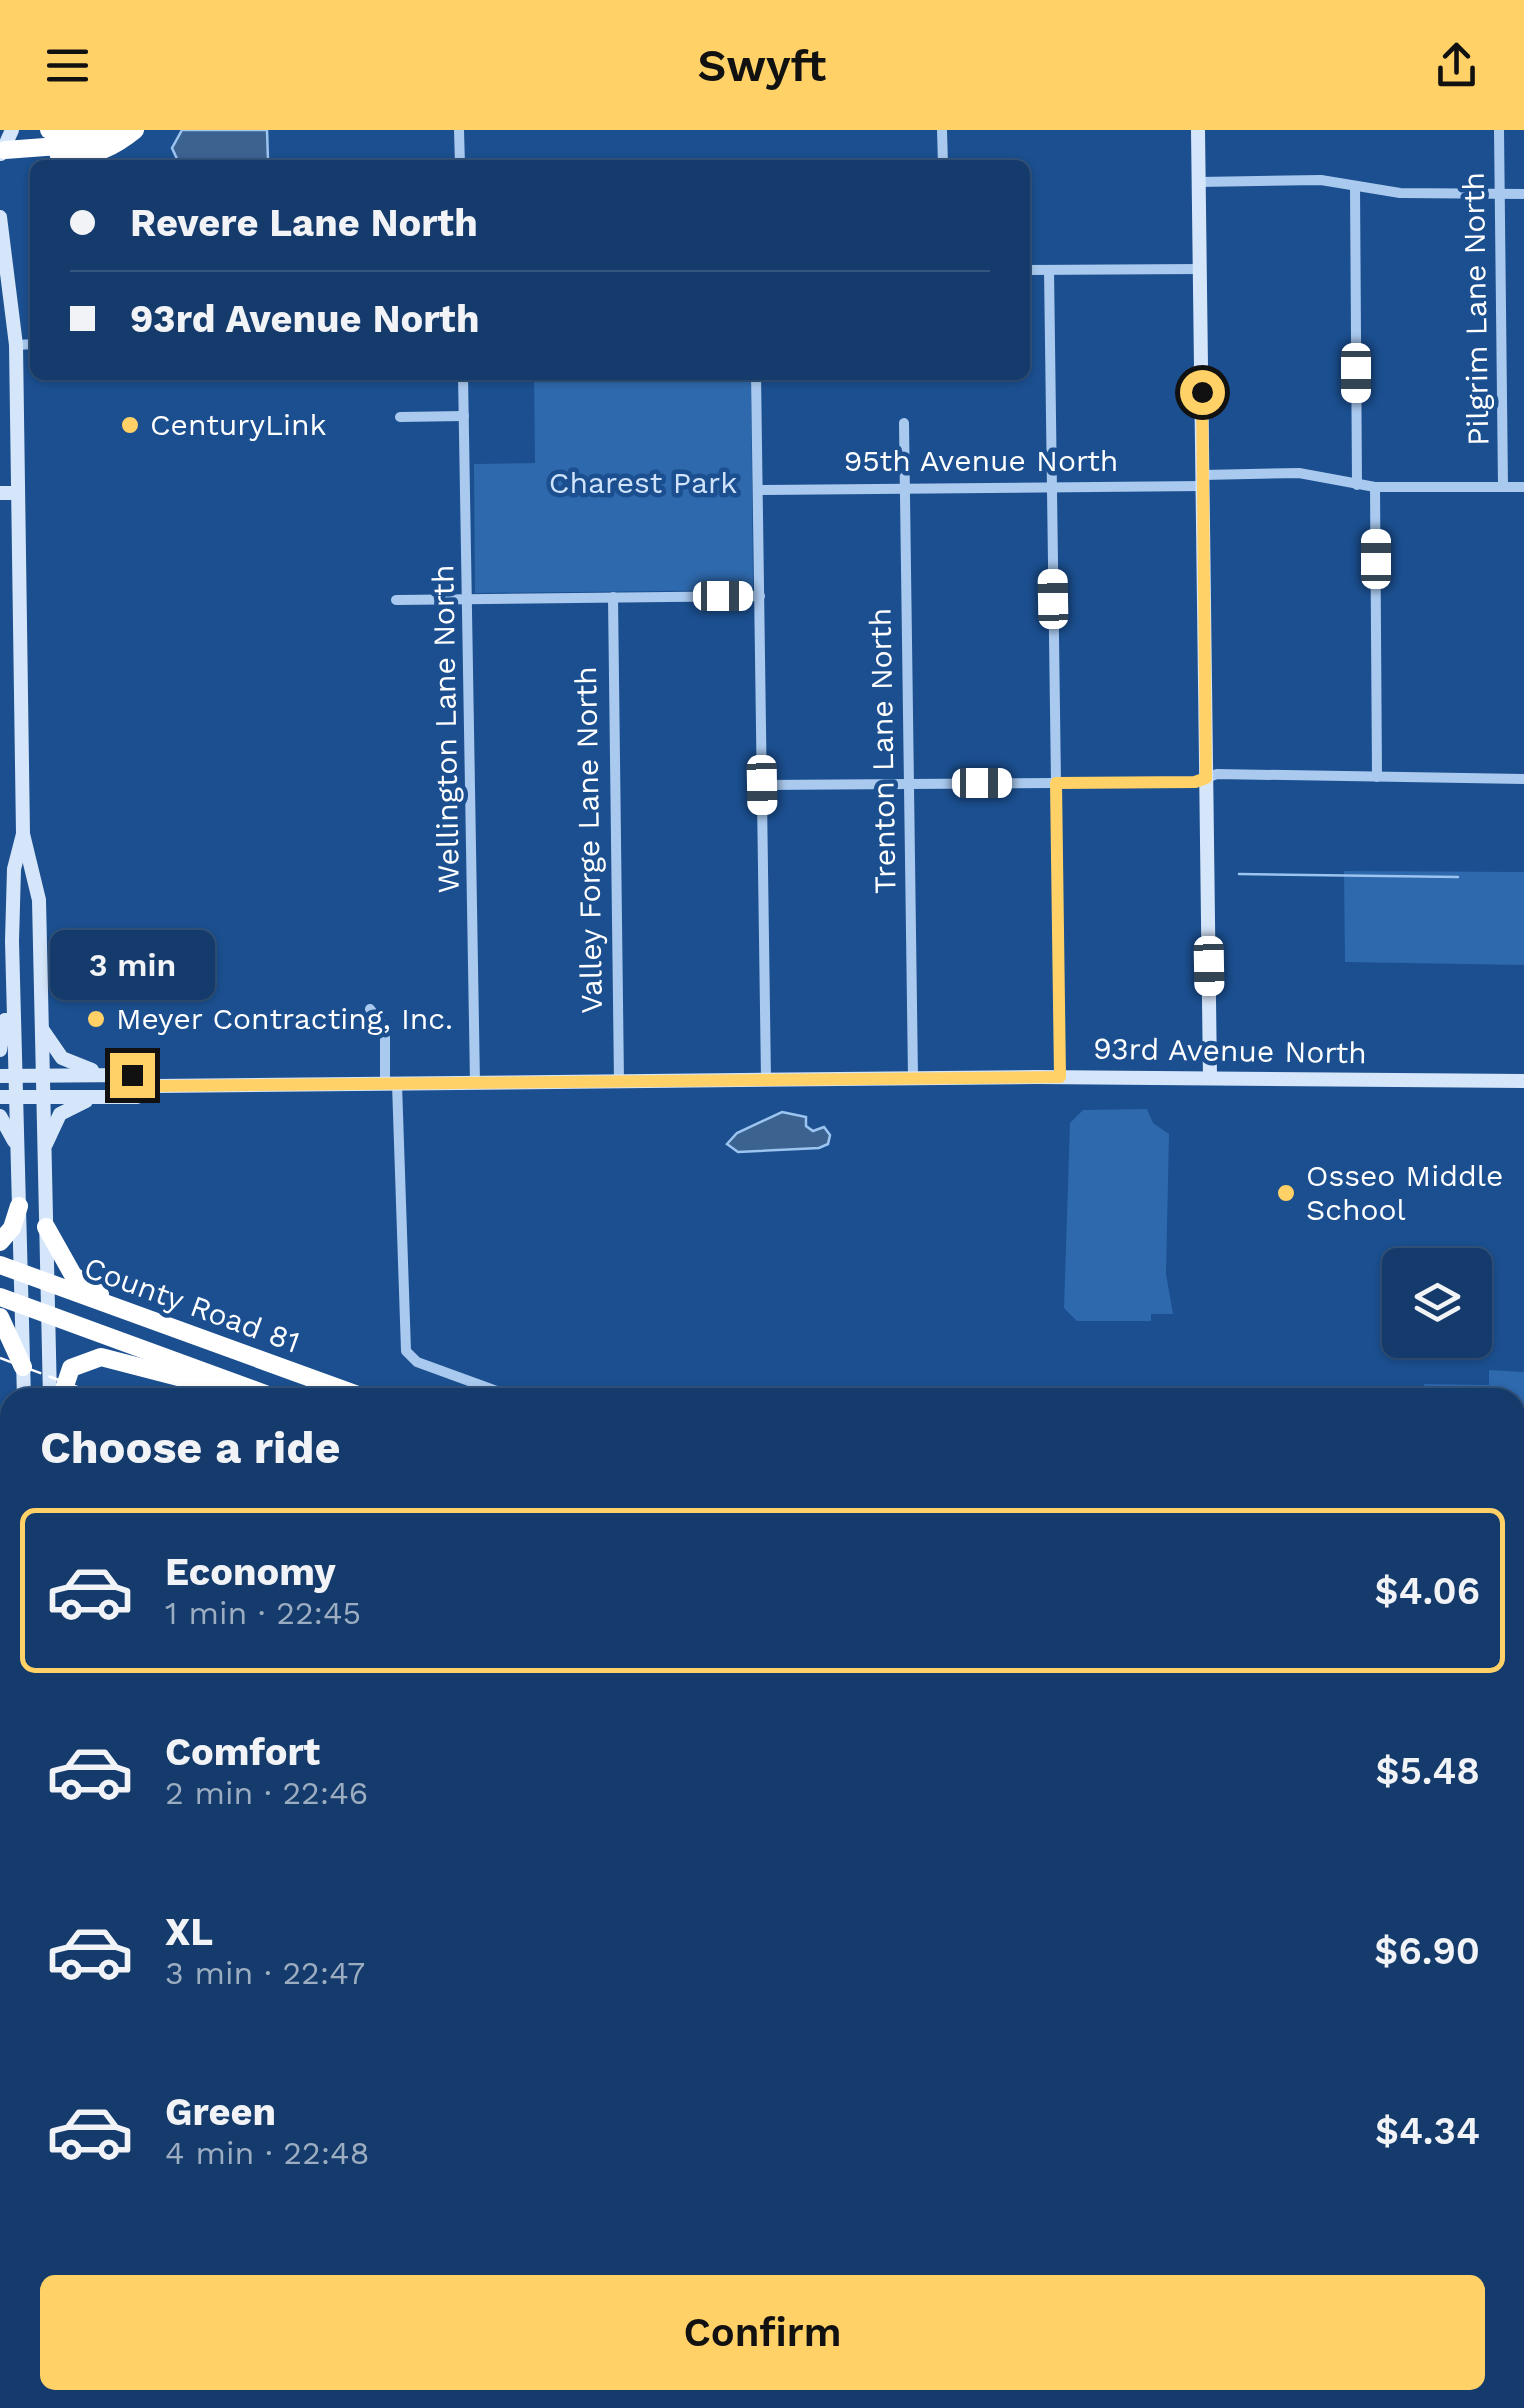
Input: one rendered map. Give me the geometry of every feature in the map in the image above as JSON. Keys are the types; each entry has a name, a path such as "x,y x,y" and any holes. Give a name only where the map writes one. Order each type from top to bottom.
{"highway":[{"path":"2,154 81,130"},
{"path":"47,138 88,142 113,130"},
{"path":"47,138 82,156 104,150 134,130"},
{"path":"0,1242 12,1228 19,1206"},
{"path":"46,1228 81,1282 207,1339"},
{"name":"County Road 81","path":"0,1265 339,1388"},
{"name":"County Road 81","path":"0,1297 249,1388"},
{"path":"0,1317 23,1367"},
{"path":"64,1388 71,1368 101,1357 223,1388"}],"street":[{"path":"2,154 12,130"},
{"path":"459,130 460,160"},
{"path":"942,130 943,160"},
{"path":"1198,130 1210,1078"},
{"name":"Pilgrim Lane North","path":"1499,130 1504,487"},
{"path":"1199,182 1321,180 1400,194 1524,194"},
{"path":"1355,186 1357,485"},
{"path":"0,217 16,345 23,834 39,900 50,1388"},
{"path":"1030,270 1199,269"},
{"path":"1049,270 1060,1077"},
{"path":"16,345 30,344"},
{"name":"Wellington Lane North","path":"463,380 475,1083"},
{"path":"756,380 766,1080"},
{"path":"400,417 464,416"},
{"name":"Trenton Lane North","path":"904,423 913,1078"},
{"name":"95th Avenue North","path":"759,490 1052,488 1298,474 1375,487 1524,487"},
{"path":"1375,487 1377,777"},
{"path":"0,494 18,493"},
{"path":"396,600 760,596"},
{"name":"Valley Forge Lane North","path":"613,597 619,1082"},
{"path":"762,785 1195,782 1217,774 1524,779"},
{"path":"23,834 14,869 8,1097 18,1156 24,1388"},
{"path":"0,1050 6,1033 4,960 12,940"},
{"path":"370,1009 384,1028 391,1084 406,1351 416,1362 488,1388"},
{"path":"40,1023 52,1049 62,1058 117,1075"},
{"name":"93rd Avenue North","path":"8,1076 132,1075 155,1086 1060,1077 1524,1081"},
{"name":"93rd Avenue North","path":"8,1097 137,1096 155,1086"},
{"path":"43,1154 60,1114 77,1102 103,1097"},
{"path":"0,1116 11,1133 18,1156"}],"green space":[{"name":"Charest Park","path":"534,380 751,380 753,590 475,593 474,464 535,463"},
{"path":"1344,871 1524,872 1524,965 1345,962"},
{"path":"1147,1109 1153,1123 1169,1134 1166,1274 1173,1314 1151,1314 1151,1321 1077,1321 1064,1308 1070,1123 1083,1110"},
{"path":"1489,1370 1524,1372 1524,1388 1424,1388 1424,1384 1489,1385"}],"shaded area":[{"path":"182,130 267,130 268,160 178,160 172,148"},
{"path":"782,1112 806,1117 806,1126 813,1131 824,1127 830,1135 828,1144 819,1148 738,1152 727,1144 737,1133"}],"waterway":[{"path":"1239,874 1458,877"}],"railway":[{"path":"0,1358 80,1388"}],"place":[{"name":"CenturyLink","path":"130,425"},
{"name":"Meyer Contracting, Inc.","path":"96,1019"},
{"name":"Osseo Middle School","path":"1286,1193"}],"route":[{"path":"132,1075 155,1086 1060,1077 1056,783 1195,782 1206,778 1202,392"}]}
